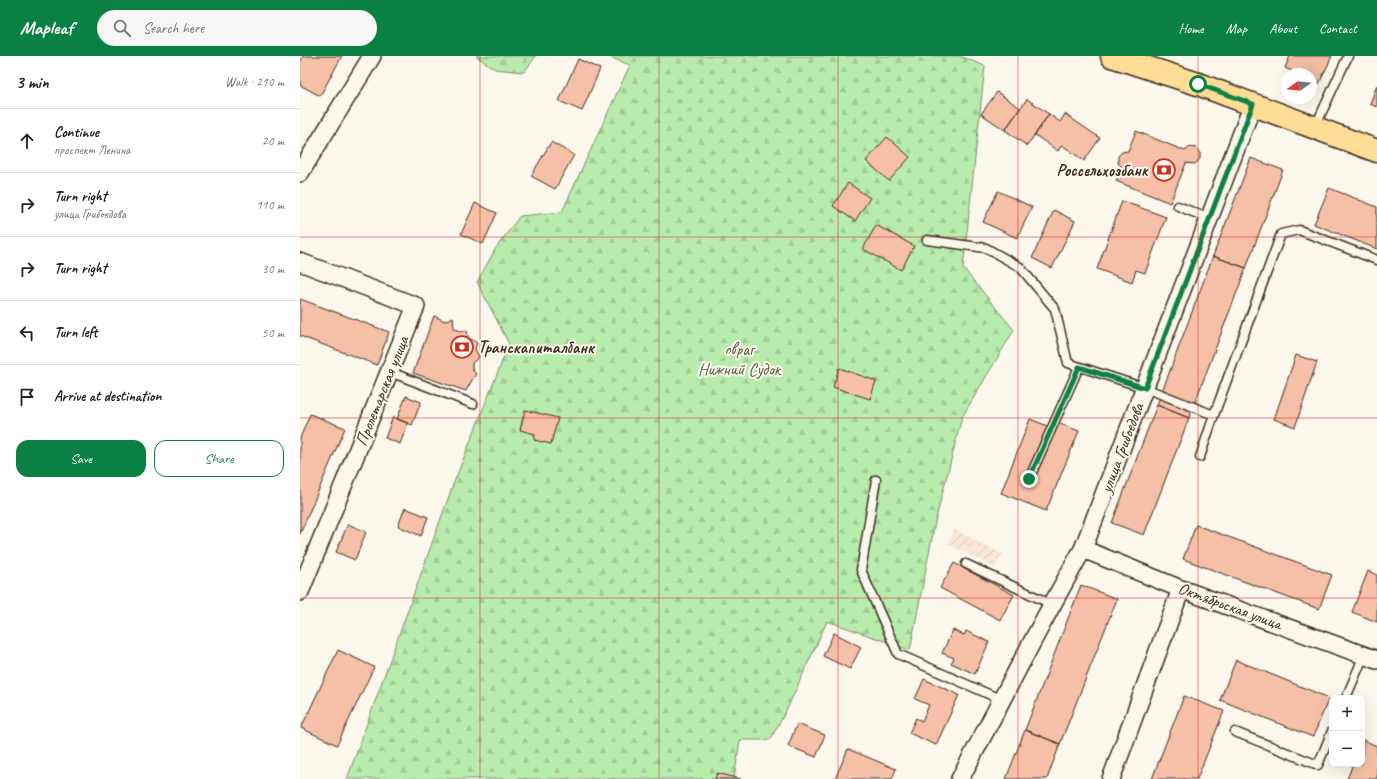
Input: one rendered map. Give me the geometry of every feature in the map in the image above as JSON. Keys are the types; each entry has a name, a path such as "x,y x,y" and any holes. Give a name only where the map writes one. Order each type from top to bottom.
{"main road":[{"path":"1112,56 1198,84 1377,151"}],"street":[{"path":"303,162 372,56"},
{"name":"улица Грибоедова","path":"960,779 1051,604 1084,549 1253,104"},
{"name":"Пролетарская улица","path":"300,262 416,306 390,372 308,564 300,592"},
{"name":"Октябрьская улица","path":"1084,549 1181,589 1370,658"},
{"path":"1111,779 1181,589"}],"lane":[{"path":"1315,127 1348,56"},
{"path":"1178,206 1210,218"},
{"path":"1200,457 1281,234 1299,230 1377,260"},
{"path":"928,240 986,248 1020,267 1055,309 1068,363 1145,388 1214,415"},
{"path":"1029,479 1079,367"},
{"path":"390,372 473,404"},
{"path":"876,480 860,570 898,654 1002,700"},
{"path":"966,564 1051,604"},
{"path":"1348,695 1370,658"},
{"path":"1235,732 1318,765 1329,738"}],"shaded area":[{"path":"955,530 1002,554 995,568 948,544"}],"green space":[{"path":"476,56 536,56 524,72 495,69"},
{"name":"овраг Нижний Судок","path":"607,56 960,56 985,66 963,268 1014,330 962,417 935,522 910,650 827,621 788,707 770,740 740,740 734,779 347,779 453,485 509,344 477,282 496,248 520,216 562,212 630,65"}],"building":[{"path":"303,56 342,56 320,96 300,85 300,62"},
{"path":"1290,56 1332,56 1319,84 1317,83 1317,68 1285,68"},
{"path":"578,59 600,69 582,111 559,101"},
{"path":"1377,85 1377,107 1370,104"},
{"path":"997,92 1020,108 1005,130 981,114"},
{"path":"1027,99 1049,114 1027,146 1005,130"},
{"path":"1049,114 1060,122 1065,114 1100,138 1084,161 1062,145 1058,151 1035,135"},
{"path":"1136,131 1185,151 1190,147 1196,148 1200,153 1200,159 1195,164 1186,163 1170,203 1116,181 1122,167 1118,163 1118,156 1122,152 1128,151"},
{"path":"887,137 910,157 889,181 866,161"},
{"path":"551,142 574,155 555,189 531,176"},
{"path":"1251,158 1283,170 1246,268 1213,256"},
{"path":"848,183 870,198 855,221 833,206"},
{"path":"1329,188 1377,207 1377,249 1314,224"},
{"path":"998,191 1032,207 1017,238 983,222"},
{"path":"1122,201 1166,217 1145,273 1136,270 1132,282 1097,269"},
{"path":"475,203 497,213 483,244 461,234"},
{"path":"1054,210 1075,221 1052,268 1032,258"},
{"path":"876,225 914,246 901,270 863,249"},
{"path":"1213,256 1246,268 1189,418 1157,405"},
{"path":"300,299 389,332 377,365 300,336"},
{"path":"434,316 445,321 453,317 454,328 460,331 467,330 468,338 477,342 475,349 479,357 472,363 472,369 476,374 466,391 413,373"},
{"path":"1296,355 1317,362 1295,427 1274,419"},
{"path":"839,368 876,381 870,399 833,387"},
{"path":"406,396 421,402 412,425 397,419"},
{"path":"1157,405 1189,418 1144,535 1112,523"},
{"path":"525,410 558,418 551,444 534,440 535,434 520,430"},
{"path":"310,414 345,428 300,534 300,438"},
{"path":"393,417 408,423 400,444 385,438"},
{"path":"1030,419 1055,429 1058,423 1079,431 1046,511 1001,493"},
{"path":"405,508 428,517 421,536 398,526"},
{"path":"348,524 366,532 355,560 336,552"},
{"path":"1196,525 1332,575 1319,609 1183,559"},
{"path":"954,563 1014,595 1000,620 940,588"},
{"path":"1368,571 1377,575 1377,622 1352,612"},
{"path":"1081,585 1117,599 1060,744 1025,730"},
{"path":"953,630 964,635 966,631 989,642 975,674 951,663 954,658 942,653"},
{"path":"834,633 861,647 850,669 823,656"},
{"path":"338,650 374,667 337,745 301,728"},
{"path":"1236,660 1329,698 1313,737 1220,700"},
{"path":"924,679 959,695 936,745 909,733 916,718 922,721 929,705 915,699"},
{"path":"1184,696 1224,711 1197,779 1152,779"},
{"path":"797,724 825,735 816,757 788,746"},
{"path":"1025,730 1060,744 1047,779 1006,779"},
{"path":"1365,741 1377,746 1377,779 1347,779 1352,767 1365,767"},
{"path":"848,749 896,769 892,779 835,779"},
{"path":"717,773 741,779 715,779"}],"place":[{"name":"Россельхозбанк","path":"1164,170"},
{"name":"Транскапиталбанк","path":"462,347"}],"route":[{"path":"1029,479 1079,367 1145,388 1253,104 1198,84"}]}
